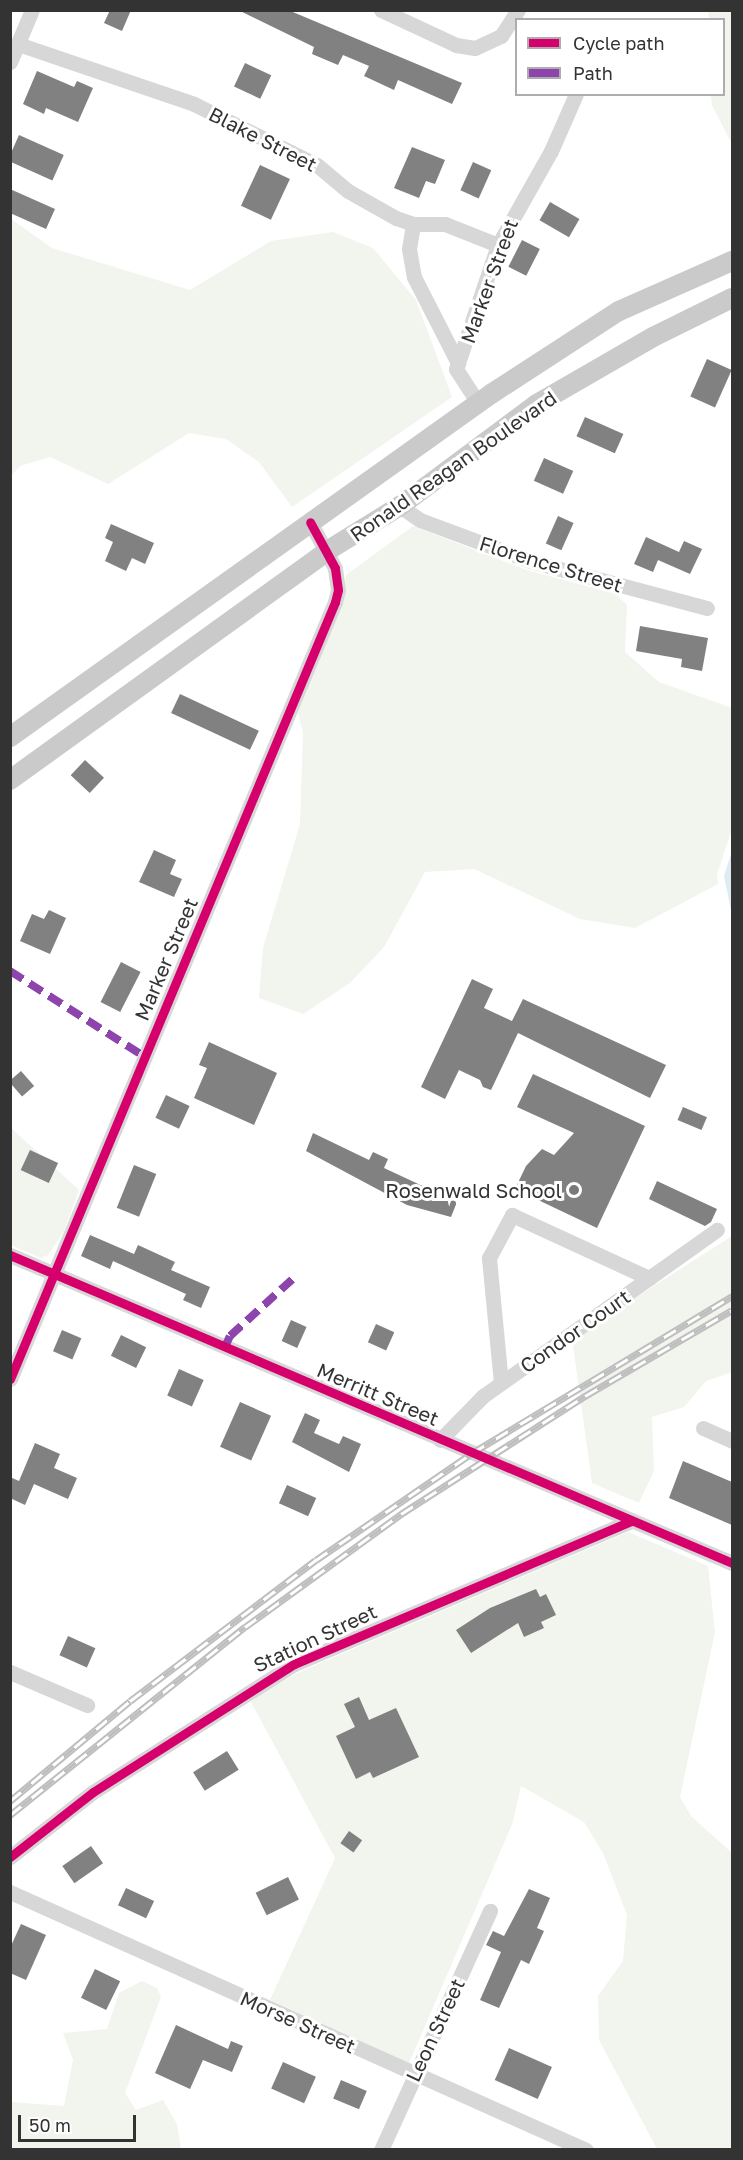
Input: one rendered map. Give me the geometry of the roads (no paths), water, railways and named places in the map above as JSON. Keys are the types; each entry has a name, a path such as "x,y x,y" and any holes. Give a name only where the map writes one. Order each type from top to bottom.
{"main road":[{"name":"Ronald Reagan Boulevard","path":"10,737 478,403 619,311 732,261"},
{"name":"Ronald Reagan Boulevard","path":"10,780 327,551 400,506 537,404 653,337 732,298"}],"street":[{"path":"10,62 32,10"},
{"path":"381,10 456,45 475,48 501,36 518,10"},
{"name":"Blake Street","path":"18,44 194,104 317,165 348,191 413,224 445,224 498,245"},
{"name":"Marker Street","path":"478,403 456,369 498,245 551,151 575,96"},
{"path":"413,224 409,249 414,277 458,363"},
{"name":"Florence Street","path":"400,506 420,520 531,561 707,608"},
{"name":"Marker Street","path":"10,1379 48,1292 52,1273 335,602 338,579 327,551 310,522"},
{"path":"501,1383 489,1258 512,1215 649,1278"},
{"name":"Condor Court","path":"440,1440 501,1383 717,1230"},
{"name":"Merritt Street","path":"10,1255 732,1563"},
{"path":"703,1428 732,1441"},
{"name":"Station Street","path":"10,1857 93,1792 294,1664 631,1521"},
{"path":"10,1672 87,1705"},
{"name":"Morse Street","path":"10,1892 413,2075 586,2150"},
{"name":"Leon Street","path":"381,2150 413,2075 490,1911"}],"railway":[{"path":"10,1801 130,1701 316,1560 472,1453 732,1296"},
{"path":"10,1815 245,1627 401,1514 585,1396 732,1310"}],"place":[{"name":"Rosenwald School","path":"574,1190"}]}
